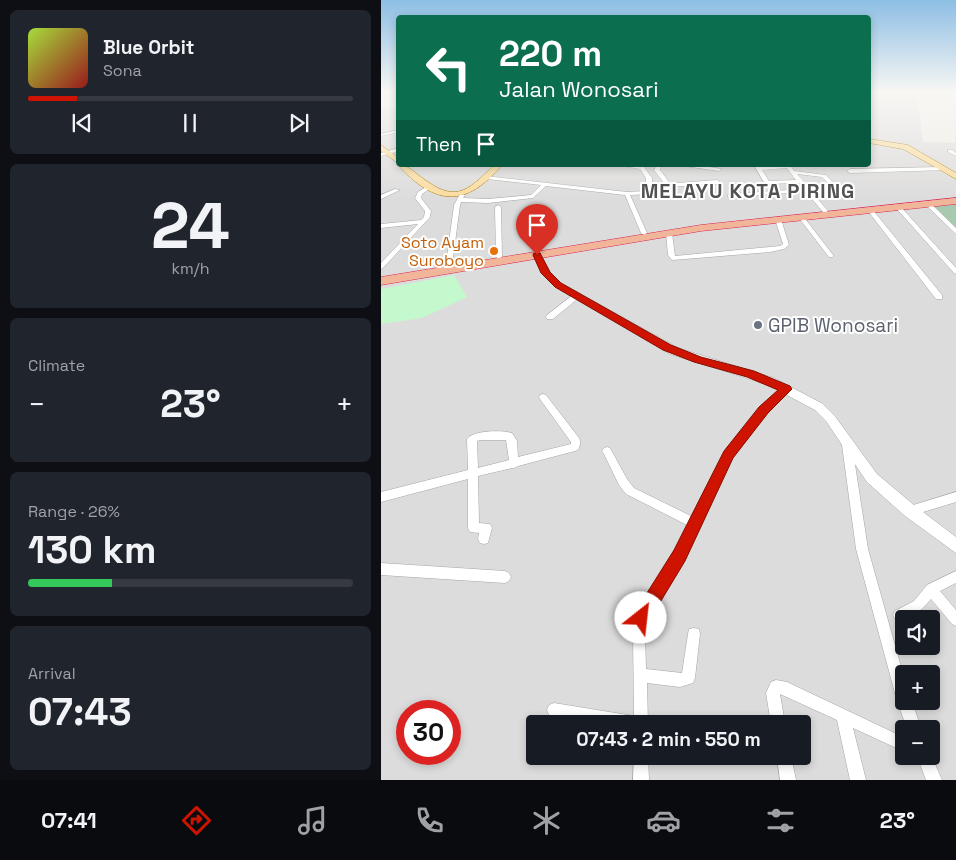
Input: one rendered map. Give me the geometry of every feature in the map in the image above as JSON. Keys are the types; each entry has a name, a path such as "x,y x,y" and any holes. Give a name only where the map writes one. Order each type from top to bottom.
{"highway":[{"path":"381,279 669,233 825,211 956,200"},
{"path":"381,279 449,265 722,221 870,210 956,200"}],"main road":[{"path":"871,141 905,147 956,177"},
{"path":"383,152 396,160"},
{"path":"404,167 428,188 446,195 461,196 475,188 496,167"}],"street":[{"path":"381,135 396,132"},
{"path":"383,152 396,150"},
{"path":"950,151 956,155"},
{"path":"487,177 627,194 647,194 649,187 648,176 644,167"},
{"path":"658,167 657,170 666,182"},
{"path":"649,187 720,180 719,167"},
{"path":"757,167 767,183 799,179 816,174"},
{"path":"788,167 825,211"},
{"path":"850,171 944,169"},
{"path":"793,172 825,176 834,187"},
{"path":"449,265 461,196 488,201 533,196 544,185"},
{"path":"730,196 773,191 843,187"},
{"path":"381,267 428,215 428,211 418,198 420,193 428,188"},
{"path":"381,198 397,190"},
{"path":"627,194 644,233"},
{"path":"381,198 393,197"},
{"path":"928,204 956,232"},
{"path":"497,207 499,257"},
{"path":"898,207 956,272"},
{"path":"870,210 939,297"},
{"path":"799,215 831,256"},
{"path":"669,233 671,255 673,258 777,249 785,245 778,219"},
{"path":"381,226 424,221"},
{"path":"537,255 548,276 558,285 674,351 750,374 786,389 823,411 873,478 909,511 956,546"},
{"path":"550,317 577,296"},
{"path":"641,715 639,634 641,618 679,556 729,455 764,410 786,389"},
{"path":"381,497 473,475 577,446 576,441 543,397"},
{"path":"484,539 486,528 474,528 471,441 478,436 509,436 513,441 514,464"},
{"path":"847,445 862,549 895,668"},
{"path":"607,451 623,482 630,491 695,524"},
{"path":"909,511 956,497"},
{"path":"381,570 505,577"},
{"path":"910,610 919,605 931,589 956,577"},
{"path":"931,589 956,620"},
{"path":"640,675 680,680 688,678 694,634"},
{"path":"777,715 773,692 776,688 782,687 895,740"},
{"path":"554,710 585,715"},
{"path":"843,715 858,780"},
{"path":"641,765 641,780"},
{"path":"786,765 788,780"},
{"path":"927,765 933,780"}],"shaded area":[{"path":"381,127 396,127 396,167 871,167 871,127 921,127 923,142 955,143 956,127 956,780 381,780"}],"green space":[{"path":"956,203 956,228 933,205"},
{"path":"454,275 467,297 422,318 381,324 381,289"}],"place":[{"name":"Soto Ayam Suroboyo","path":"494,251"},
{"name":"GPIB Wonosari","path":"758,325"}],"district":[{"name":"MELAYU KOTA PIRING","path":"748,191"}],"route":[{"path":"537,255 548,276 558,285 667,348 698,360 750,374 786,389 764,410 729,455 679,556 644,610 641,618"}]}
